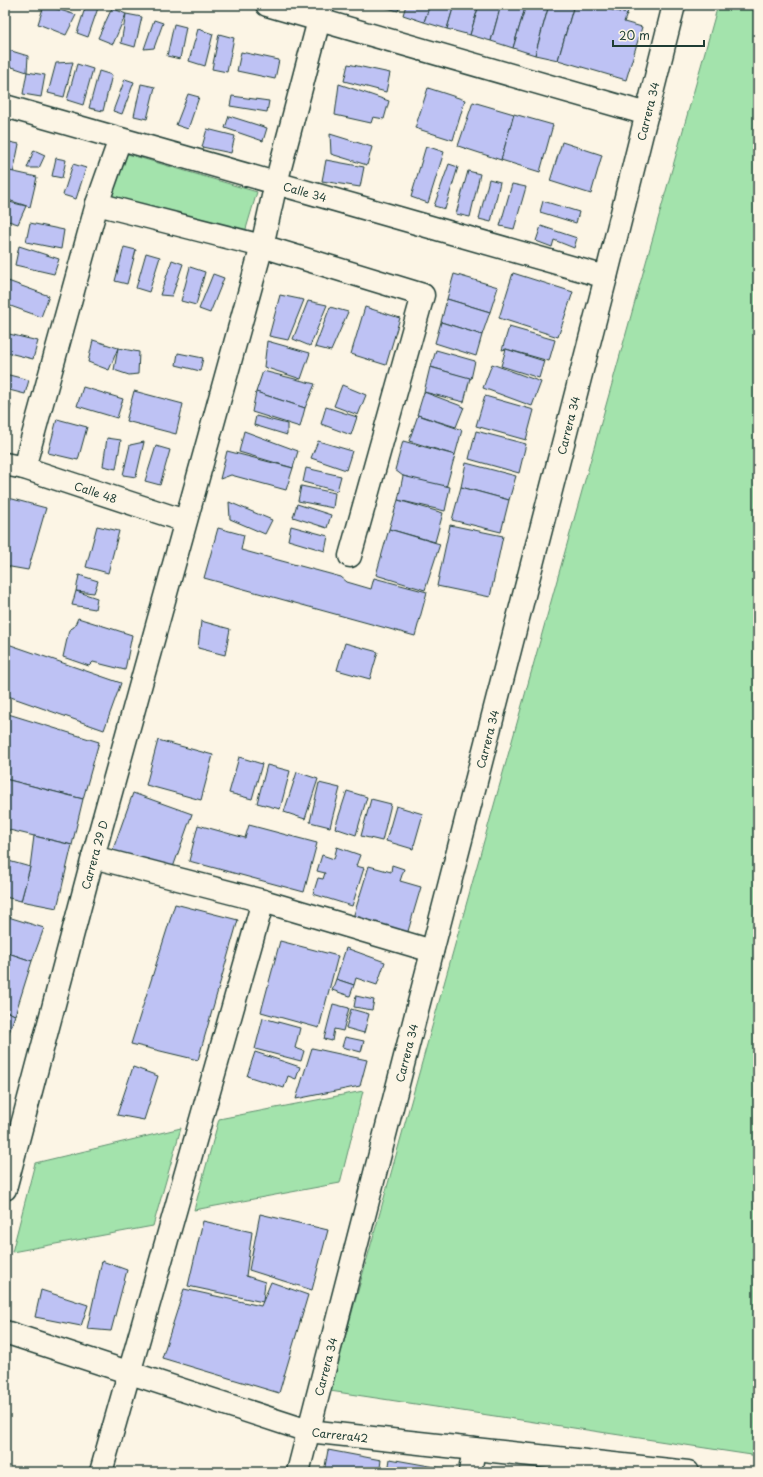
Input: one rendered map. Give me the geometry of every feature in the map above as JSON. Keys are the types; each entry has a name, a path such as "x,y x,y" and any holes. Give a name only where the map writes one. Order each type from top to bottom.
{"street":[{"path":"266,5 321,13 647,114"},
{"name":"Carrera 34","path":"298,1472 606,277 674,5"},
{"name":"Carrera 29 D","path":"5,1189 93,857 262,246 276,183 321,13"},
{"name":"Calle 34","path":"5,106 606,277"},
{"path":"14,466 97,204 120,139"},
{"path":"97,204 262,246 423,295 350,556"},
{"name":"Calle 48","path":"14,466 185,521"},
{"path":"93,857 263,901 432,951"},
{"path":"101,1472 263,901"},
{"name":"Carrera42","path":"5,1332 308,1431 688,1472"},
{"path":"470,1472 474,1449"}],"green space":[{"path":"718,5 758,5 758,1456 330,1391"},
{"path":"124,153 257,192 243,239 108,200"},
{"path":"363,1091 340,1183 194,1210 219,1119"},
{"path":"181,1128 153,1226 12,1252 35,1163"}],"building":[{"path":"44,5 76,15 66,35 38,24"},
{"path":"86,5 99,5 88,37 77,33"},
{"path":"377,5 400,5 398,11"},
{"path":"406,5 430,5 424,22 403,15"},
{"path":"430,5 454,5 447,29 424,22"},
{"path":"454,5 479,5 470,35 447,29"},
{"path":"479,5 501,5 491,41 470,35"},
{"path":"501,5 526,5 513,48 491,41"},
{"path":"526,5 549,5 535,55 513,48"},
{"path":"549,5 574,5 558,60 535,55"},
{"path":"574,5 595,5 627,14 624,22 642,27 626,80 558,60"},
{"path":"595,5 630,5 627,14"},
{"path":"112,8 126,14 113,44 98,38"},
{"path":"126,14 142,17 135,47 121,43"},
{"path":"154,20 163,23 154,48 144,49"},
{"path":"174,24 186,27 180,59 167,56"},
{"path":"198,29 213,34 205,66 189,61"},
{"path":"219,34 234,38 227,72 212,69"},
{"path":"5,49 28,56 27,72 6,65"},
{"path":"241,52 279,60 275,79 237,71"},
{"path":"73,62 64,97 48,93 56,63"},
{"path":"77,64 93,69 83,105 67,100"},
{"path":"348,64 390,73 386,92 344,81"},
{"path":"99,71 112,75 103,111 89,108"},
{"path":"27,72 45,75 41,97 23,94"},
{"path":"125,79 134,82 122,114 113,111"},
{"path":"141,84 155,87 147,119 134,116"},
{"path":"339,84 389,101 384,119 373,117 371,123 335,115"},
{"path":"428,88 465,100 453,140 415,128"},
{"path":"188,94 199,97 188,129 176,125"},
{"path":"232,96 269,101 267,112 230,106"},
{"path":"473,102 514,114 501,160 458,146"},
{"path":"514,114 553,125 540,172 501,160"},
{"path":"229,116 267,128 263,141 225,128"},
{"path":"207,129 235,136 231,153 202,147"},
{"path":"330,134 372,147 367,165 331,154"},
{"path":"5,141 19,144 12,179 5,177"},
{"path":"562,142 602,155 591,194 550,181"},
{"path":"426,146 444,152 428,203 411,197"},
{"path":"34,150 45,155 39,168 27,168"},
{"path":"56,158 66,160 62,178 52,176"},
{"path":"326,160 364,167 360,187 322,181"},
{"path":"73,164 86,168 76,199 63,195"},
{"path":"449,164 458,167 445,209 434,206"},
{"path":"5,170 37,177 30,207 5,199"},
{"path":"468,171 480,174 470,217 456,214"},
{"path":"489,179 500,182 491,222 479,219"},
{"path":"512,184 526,187 514,229 500,226"},
{"path":"5,201 26,206 18,224 5,220"},
{"path":"543,201 579,212 576,223 540,212"},
{"path":"30,223 64,230 61,249 26,242"},
{"path":"541,226 577,238 574,248 554,240 552,247 536,241"},
{"path":"19,246 59,259 54,274 15,265"},
{"path":"124,247 136,250 127,284 115,281"},
{"path":"146,253 160,257 149,292 136,288"},
{"path":"172,260 183,264 172,296 160,295"},
{"path":"190,267 205,272 196,305 181,301"},
{"path":"513,273 573,292 558,337 499,318"},
{"path":"213,274 224,278 210,313 199,309"},
{"path":"454,274 498,287 490,312 447,299"},
{"path":"8,281 49,296 41,317 5,304 5,290"},
{"path":"280,295 304,300 288,340 269,336"},
{"path":"447,299 490,312 482,335 441,322"},
{"path":"308,301 327,305 310,346 293,339"},
{"path":"330,307 348,312 331,351 315,347"},
{"path":"365,307 400,318 386,365 351,354"},
{"path":"441,322 482,335 476,356 435,343"},
{"path":"509,327 555,340 549,361 506,349 502,350"},
{"path":"5,333 38,341 33,359 5,352"},
{"path":"93,340 118,348 109,370 88,362"},
{"path":"267,341 310,353 301,379 264,367"},
{"path":"118,348 139,352 138,374 129,375 114,370"},
{"path":"506,349 544,361 539,378 501,366"},
{"path":"436,350 475,361 471,379 431,367"},
{"path":"178,353 203,358 200,371 176,365"},
{"path":"492,364 541,382 532,406 483,388"},
{"path":"430,367 470,378 464,402 424,392"},
{"path":"263,371 315,384 305,408 256,392"},
{"path":"5,374 29,380 25,394 5,389"},
{"path":"342,385 366,395 358,415 334,406"},
{"path":"83,387 123,399 117,418 77,406"},
{"path":"134,391 183,404 176,434 126,421"},
{"path":"256,392 305,408 300,427 252,412"},
{"path":"424,392 464,407 456,427 417,415"},
{"path":"485,396 534,410 526,440 476,426"},
{"path":"5,403 11,405 5,429"},
{"path":"326,407 357,417 351,435 321,424"},
{"path":"418,415 462,430 455,455 409,441"},
{"path":"256,416 287,424 287,435 254,425"},
{"path":"57,419 87,427 78,460 48,453"},
{"path":"244,431 298,451 293,468 239,452"},
{"path":"476,431 526,444 519,473 469,459"},
{"path":"107,438 121,440 116,469 103,466"},
{"path":"318,441 352,451 346,470 311,458"},
{"path":"403,441 455,455 446,488 403,476 395,470"},
{"path":"144,442 136,477 123,475 130,445"},
{"path":"156,446 170,450 160,485 145,481"},
{"path":"227,451 293,468 286,490 231,475 220,479"},
{"path":"466,463 516,476 509,500 461,487"},
{"path":"306,468 341,476 337,491 303,482"},
{"path":"403,476 450,487 445,511 398,500"},
{"path":"301,486 335,493 333,508 298,501"},
{"path":"461,487 509,500 501,532 452,520"},
{"path":"5,497 46,508 28,570 5,566"},
{"path":"398,500 443,513 435,542 389,529"},
{"path":"229,502 272,520 265,534 230,519"},
{"path":"297,504 331,515 327,528 293,517"},
{"path":"450,525 503,536 490,597 437,586"},
{"path":"97,526 119,531 108,573 86,567"},
{"path":"291,526 328,536 325,551 288,540"},
{"path":"218,528 244,535 241,550 341,577 347,582 371,589 374,578 427,592 415,636 204,578"},
{"path":"389,529 440,544 425,590 376,575"},
{"path":"79,575 98,581 94,593 76,591"},
{"path":"76,591 97,598 95,609 72,605"},
{"path":"78,618 132,635 125,670 93,662 89,666 63,657 69,630 74,627"},
{"path":"201,621 230,629 225,655 198,648"},
{"path":"5,643 121,683 104,730 5,695"},
{"path":"345,643 378,652 370,679 337,670"},
{"path":"5,713 99,742 83,799 5,779"},
{"path":"158,740 213,755 201,800 146,785"},
{"path":"239,757 262,764 252,799 229,793"},
{"path":"267,765 290,771 280,809 257,803"},
{"path":"297,772 318,779 305,819 284,812"},
{"path":"5,779 83,799 72,845 5,829"},
{"path":"319,783 340,788 330,827 310,822"},
{"path":"347,791 367,797 356,835 335,828"},
{"path":"133,793 192,814 171,873 112,852"},
{"path":"371,799 391,804 382,841 361,836"},
{"path":"396,806 423,814 413,849 386,841"},
{"path":"198,825 245,838 249,825 317,843 304,892 189,861"},
{"path":"34,836 72,845 57,908 21,901 30,867"},
{"path":"337,847 360,855 356,866 364,868 352,906 313,894 318,878 323,879 325,873 317,871 322,855 334,859"},
{"path":"5,860 30,867 21,901 5,897"},
{"path":"392,865 404,869 400,881 421,887 406,938 352,921 369,866 391,872"},
{"path":"175,904 238,920 198,1060 131,1044"},
{"path":"5,916 44,928 32,961 5,952"},
{"path":"280,941 338,956 319,1028 261,1012"},
{"path":"346,948 385,962 377,985 356,978 354,985 336,979"},
{"path":"5,952 32,961 15,1015 5,1011"},
{"path":"336,979 354,985 350,996 332,990"},
{"path":"356,996 374,1000 372,1010 354,1007"},
{"path":"333,1004 349,1008 343,1031 334,1029 332,1041 324,1039"},
{"path":"351,1009 369,1014 364,1033 346,1028"},
{"path":"5,1011 15,1015 5,1045"},
{"path":"263,1018 300,1028 295,1048 304,1051 301,1061 255,1049"},
{"path":"345,1037 364,1041 361,1052 342,1047"},
{"path":"312,1048 367,1060 360,1086 296,1099"},
{"path":"255,1052 300,1067 296,1079 288,1076 284,1088 247,1076"},
{"path":"133,1067 158,1076 144,1120 117,1115"},
{"path":"260,1214 328,1230 312,1290 249,1270"},
{"path":"203,1221 252,1232 246,1276 265,1282 263,1302 188,1286"},
{"path":"102,1261 127,1270 111,1331 87,1329"},
{"path":"271,1282 308,1295 279,1393 162,1358 184,1289 261,1306"},
{"path":"41,1290 88,1305 81,1326 35,1317"},
{"path":"328,1450 381,1460 380,1468 388,1469 388,1472 324,1472"},
{"path":"390,1459 458,1471 458,1472 388,1472"}]}
